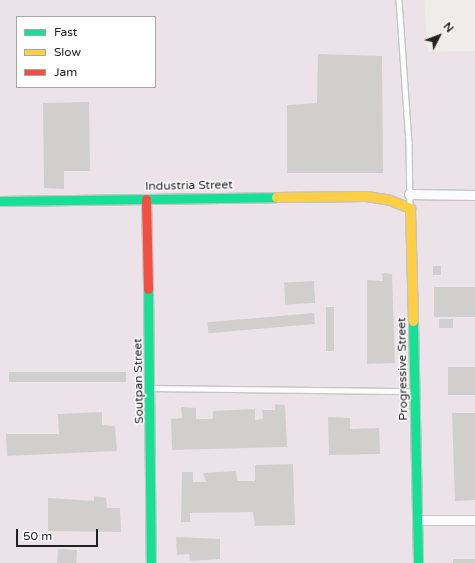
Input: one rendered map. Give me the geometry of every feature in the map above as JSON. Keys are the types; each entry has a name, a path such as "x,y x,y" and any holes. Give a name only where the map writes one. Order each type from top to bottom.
{"street":[{"path":"409,194 475,195"},
{"name":"Industria Street","path":"0,201 379,197 410,208"},
{"name":"Soutpan Street","path":"146,199 152,388 151,563"},
{"name":"Progressive Street","path":"410,208 416,391 418,563"},
{"path":"418,520 475,520"}],"lane":[{"path":"399,0 409,143 410,208"},
{"path":"152,388 416,391"}],"shaded area":[{"path":"0,0 424,0 428,52 475,51 475,563 0,563"}],"building":[{"path":"318,54 382,56 383,173 287,173 287,105 317,103"},
{"path":"89,102 90,171 64,171 64,189 44,188 43,103"},
{"path":"433,266 441,266 441,275 433,275"},
{"path":"382,273 392,274 395,363 367,364 367,280 383,281"},
{"path":"314,281 315,303 285,305 284,283"},
{"path":"434,287 475,287 475,317 434,317"},
{"path":"326,307 334,307 334,351 326,351"},
{"path":"314,313 315,324 208,333 207,322"},
{"path":"439,319 453,319 453,328 439,328"},
{"path":"448,367 475,367 475,395 448,395"},
{"path":"9,372 126,372 126,382 9,382"},
{"path":"275,404 285,405 287,447 172,450 171,419 182,418 181,407 196,408 196,419 213,419 213,411 255,409 255,420 263,419 262,410 275,410"},
{"path":"102,412 102,425 115,426 117,451 7,456 6,434 59,434 58,414"},
{"path":"452,413 475,413 475,500 455,501"},
{"path":"328,417 350,418 350,429 379,428 380,454 329,455"},
{"path":"293,464 295,525 255,526 253,512 190,513 190,522 181,522 182,472 193,472 193,482 206,482 203,473 236,471 237,481 255,481 255,465"},
{"path":"94,496 106,498 107,508 120,508 121,532 48,531 48,498 94,501"},
{"path":"176,537 220,539 220,559 190,561 189,554 177,555"},
{"path":"58,549 77,550 76,563 57,563"},
{"path":"453,559 475,559 475,563 453,563"}],"traffic: fast":[{"path":"0,201 276,197"},
{"path":"148,289 151,563"},
{"path":"413,321 418,563"}],"traffic: slow":[{"path":"276,197 366,196 390,200 410,208 413,321"}],"traffic: jam":[{"path":"146,199 148,289"}]}
